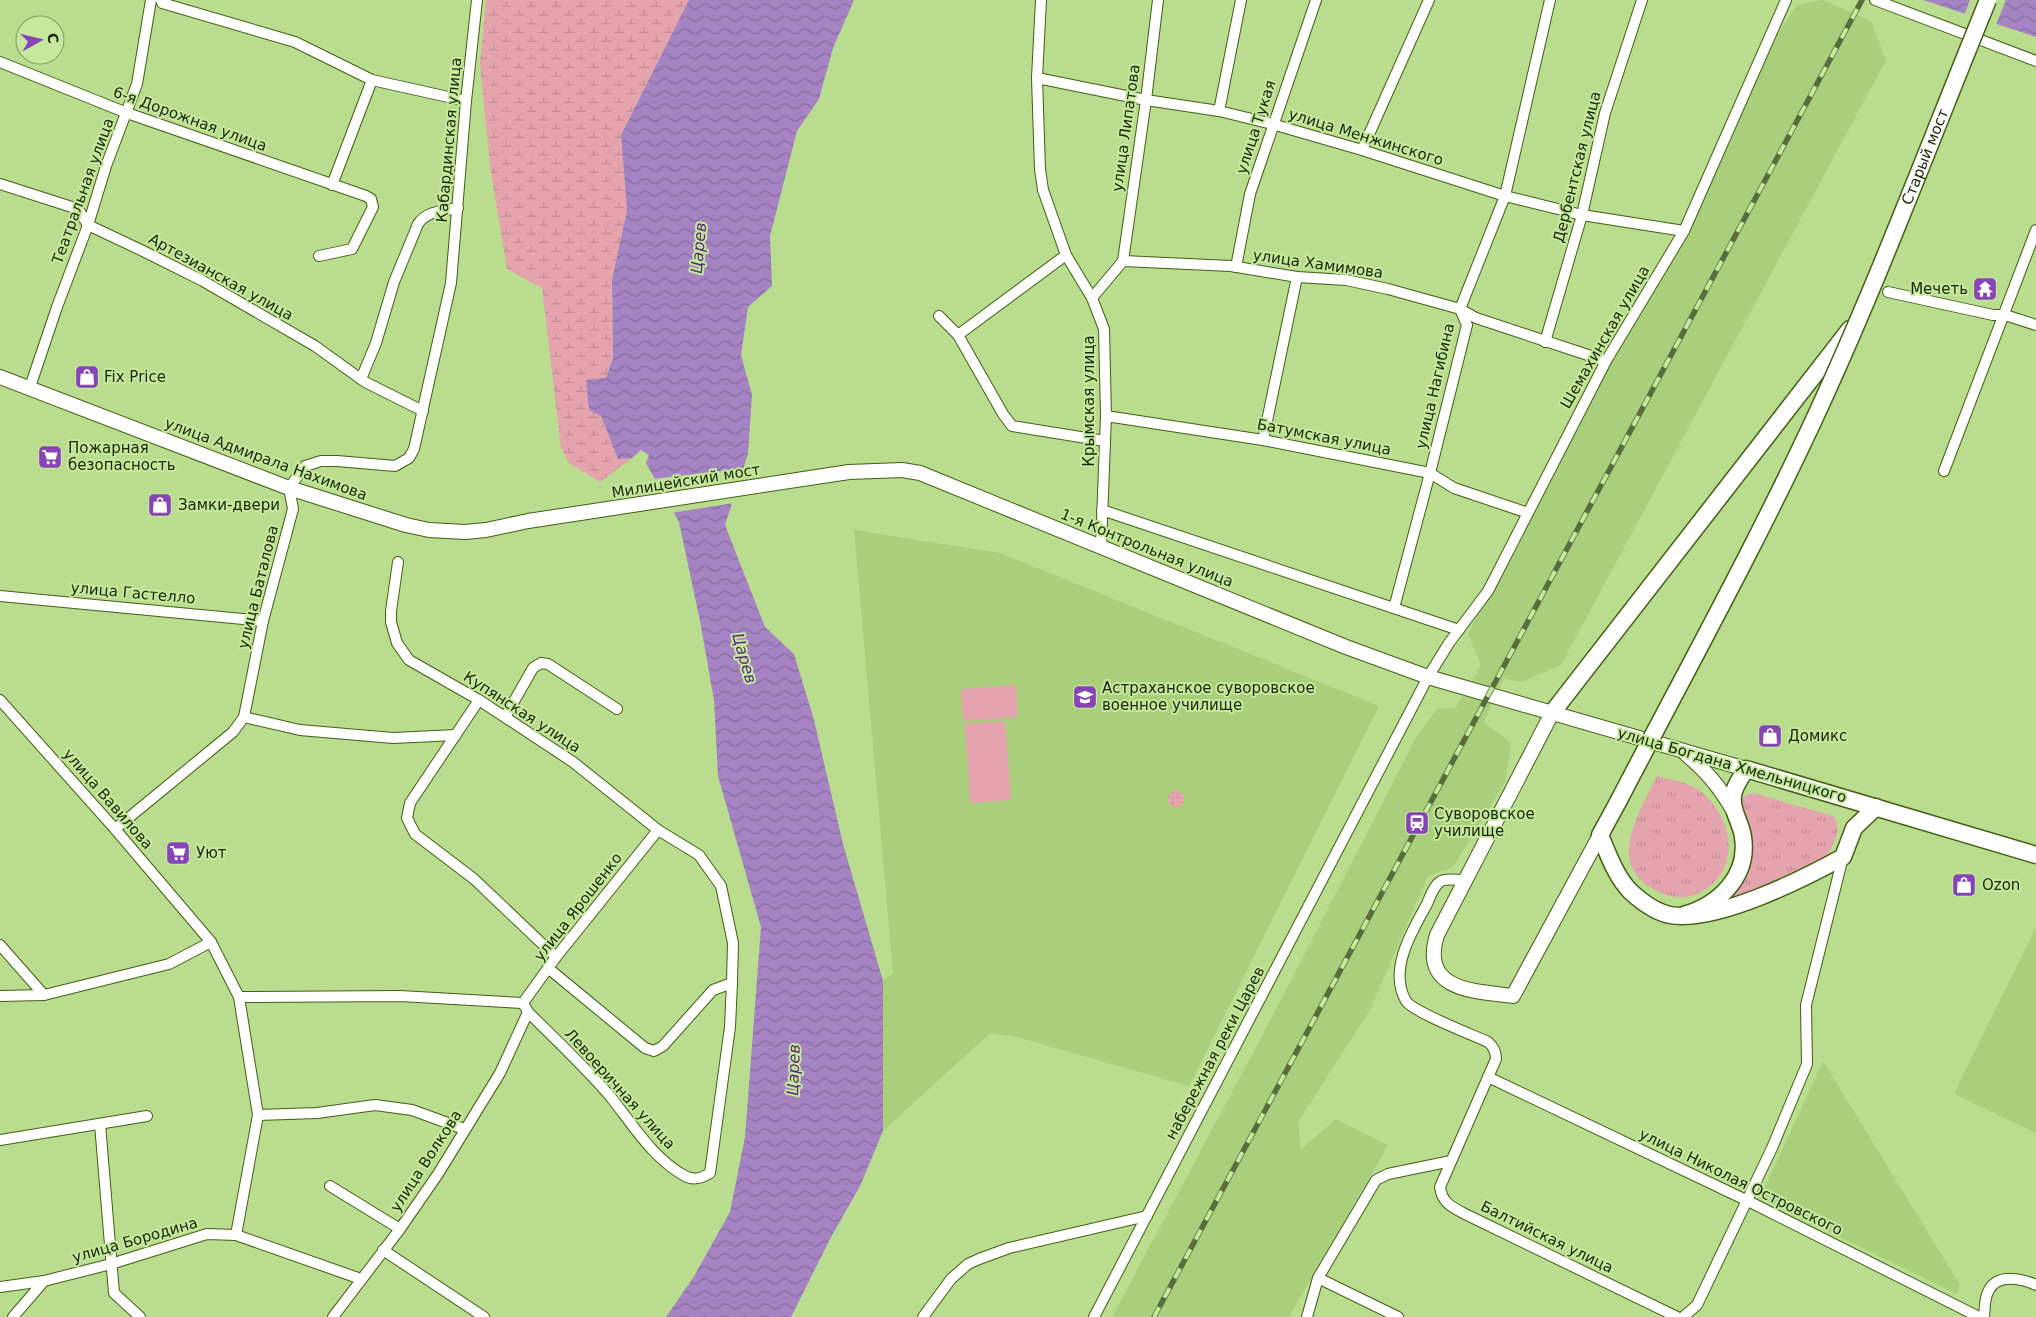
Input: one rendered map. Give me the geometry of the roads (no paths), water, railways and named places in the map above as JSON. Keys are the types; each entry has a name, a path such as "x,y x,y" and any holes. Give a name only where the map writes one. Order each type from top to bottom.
{"main road":[{"name":"Старый мост","path":"1861,312 1988,0"},
{"path":"1861,312 1811,425 1772,506 1618,802 1513,996 1475,991 1451,984 1442,977 1436,967 1433,955 1437,935 1552,713 1827,360 1861,312"},
{"name":"улица Адмирала Нахимова","path":"0,377 289,488 406,525 429,530 465,532 486,530 528,521"},
{"name":"1-я Контрольная улица","path":"849,472 902,470 920,473 1346,647 1428,677"},
{"name":"Милицейский мост","path":"528,521 849,472"},
{"name":"улица Богдана Хмельницкого","path":"1428,677 2036,855"},
{"path":"1682,751 1707,772 1717,784 1740,822 1745,850 1742,865 1735,880 1714,902 1700,910 1684,915"},
{"path":"1733,810 1734,791 1746,769"},
{"path":"1600,835 1618,874 1629,890 1644,903 1657,910 1670,915 1684,915 1726,909 1750,901 1843,857 1854,828 1876,807"}],"street":[{"name":"Театральная улица","path":"30,387 57,307 88,225 106,166 137,84 151,0"},
{"path":"161,0 162,3 295,42 372,80 466,101"},
{"name":"Кабардинская улица","path":"423,411 452,283 466,101 477,0"},
{"name":"Крымская улица","path":"1041,0 1037,78 1040,169 1043,190 1066,255 1092,298 1104,329 1106,416 1101,546"},
{"name":"улица Липатова","path":"1123,261 1158,0"},
{"path":"1219,111 1241,0"},
{"name":"улица Тукая","path":"1236,267 1250,194 1272,124 1316,0"},
{"path":"1362,150 1429,0"},
{"name":"улица Нагибина","path":"1394,608 1467,325 1460,309 1505,196 1550,0"},
{"name":"Дербентская улица","path":"1545,342 1582,215 1606,113 1642,0"},
{"name":"Шемахинская улица","path":"1428,677 1488,591 1606,361 1684,231 1786,0"},
{"path":"1875,0 2036,61"},
{"name":"6-я Дорожная улица","path":"0,62 127,113 371,199 373,207 352,249 319,256"},
{"name":"улица Менжинского","path":"1037,78 1146,100 1219,111 1362,150 1505,196 1582,215 1684,231"},
{"path":"332,185 372,80"},
{"name":"Артезианская улица","path":"0,184 78,209 88,225 144,250 203,282 315,346 361,379 423,411"},
{"path":"361,379 376,343 394,282 418,224 427,214 458,208"},
{"path":"1944,471 2036,230"},
{"path":"958,335 1066,255"},
{"path":"1092,298 1123,261"},
{"name":"улица Хамимова","path":"1123,261 1236,267 1297,277 1346,280 1388,289 1460,309 1476,318 1606,361"},
{"path":"1263,440 1297,277"},
{"path":"1888,292 1993,316 2004,315 2036,325"},
{"path":"938,316 958,335 1002,414 1012,426 1105,441"},
{"path":"289,488 305,466 321,462 336,461 388,466 403,463 414,449 423,411"},
{"name":"Батумская улица","path":"1106,416 1263,440 1430,472 1454,488 1528,513"},
{"name":"улица Баталова","path":"116,829 233,732 244,717 263,620 293,509 289,488"},
{"path":"1102,510 1459,630"},
{"name":"Купянская улица","path":"398,562 391,622 397,643 409,660 479,700 573,762 658,830 699,855"},
{"name":"улица Гастелло","path":"0,596 263,620"},
{"path":"505,717 533,668 541,663 548,664 617,708"},
{"name":"набережная реки Царев","path":"1094,1317 1428,677"},
{"name":"улица Вавилова","path":"0,700 116,829 211,942 239,997 258,1115 236,1235"},
{"path":"479,700 410,803 406,818 415,834 474,879 556,957"},
{"path":"244,717 300,730 394,738 456,735"},
{"name":"улица Ярошенко","path":"526,1007 556,957 658,830"},
{"name":"Левоеричная улица","path":"526,1007 608,1094 648,1144 671,1166 687,1177 701,1178 710,1173 715,1148 730,1027 733,943 721,886 699,855"},
{"path":"1683,1317 1696,1305 1772,1148 1808,1064 1806,1005 1843,857"},
{"name":"Балтийская улица","path":"1464,880 1446,880 1437,884 1410,934 1404,952 1400,981 1402,992 1410,1007 1492,1045 1495,1049 1496,1059 1440,1187 1441,1197 1448,1206 1677,1317"},
{"path":"0,996 44,995 169,964 211,942"},
{"path":"0,945 44,995"},
{"path":"548,968 645,1048 654,1050 664,1046 713,990 732,983"},
{"path":"239,997 400,996 526,1007"},
{"name":"улица Волкова","path":"333,1317 400,1229 438,1174 500,1073 526,1007"},
{"name":"улица Николая Островского","path":"1488,1078 1746,1200 1979,1317"},
{"path":"258,1115 317,1113 375,1105 412,1110 464,1129"},
{"path":"0,1140 147,1116"},
{"path":"100,1124 114,1293 140,1317"},
{"path":"1306,1317 1318,1278 1376,1180 1388,1174 1452,1161"},
{"path":"330,1186 400,1229"},
{"path":"923,1317 951,1279 964,1267 978,1259 1009,1248 1147,1216"},
{"name":"улица Бородина","path":"0,1287 44,1281 111,1264 207,1234 236,1235 361,1280"},
{"path":"383,1250 484,1317"},
{"path":"1318,1278 1398,1317"},
{"path":"1984,1317 1987,1292 1995,1283 2018,1279 2036,1285"},
{"path":"12,1317 44,1281"}],"water":[{"name":"Царев","path":"689,0 854,0 833,48 819,99 797,131 770,236 772,286 748,307 741,355 752,395 748,454 725,525 765,627 794,654 814,720 843,844 883,981 883,1131 860,1186 830,1239 791,1317 666,1317 693,1278 730,1212 745,1137 761,927 718,776 714,700 700,621 679,522 646,463 649,455 641,450 632,458 618,459 601,416 589,410 586,380 606,378 613,358 612,280 627,210 621,135"},
{"path":"1923,0 2036,0 2036,37"}],"railway":[{"path":"1154,1317 1862,0"}],"place":[{"name":"Мечеть","path":"1985,289"},
{"name":"Fix Price","path":"87,377"},
{"name":"Пожарная безопасность","path":"50,457"},
{"name":"Замки-двери","path":"160,505"},
{"name":"Астраханское суворовское военное училище","path":"1085,697"},
{"name":"Домикс","path":"1770,736"},
{"name":"Суворовское училище","path":"1417,823"},
{"name":"Уют","path":"178,853"},
{"name":"Ozon","path":"1964,885"}]}
